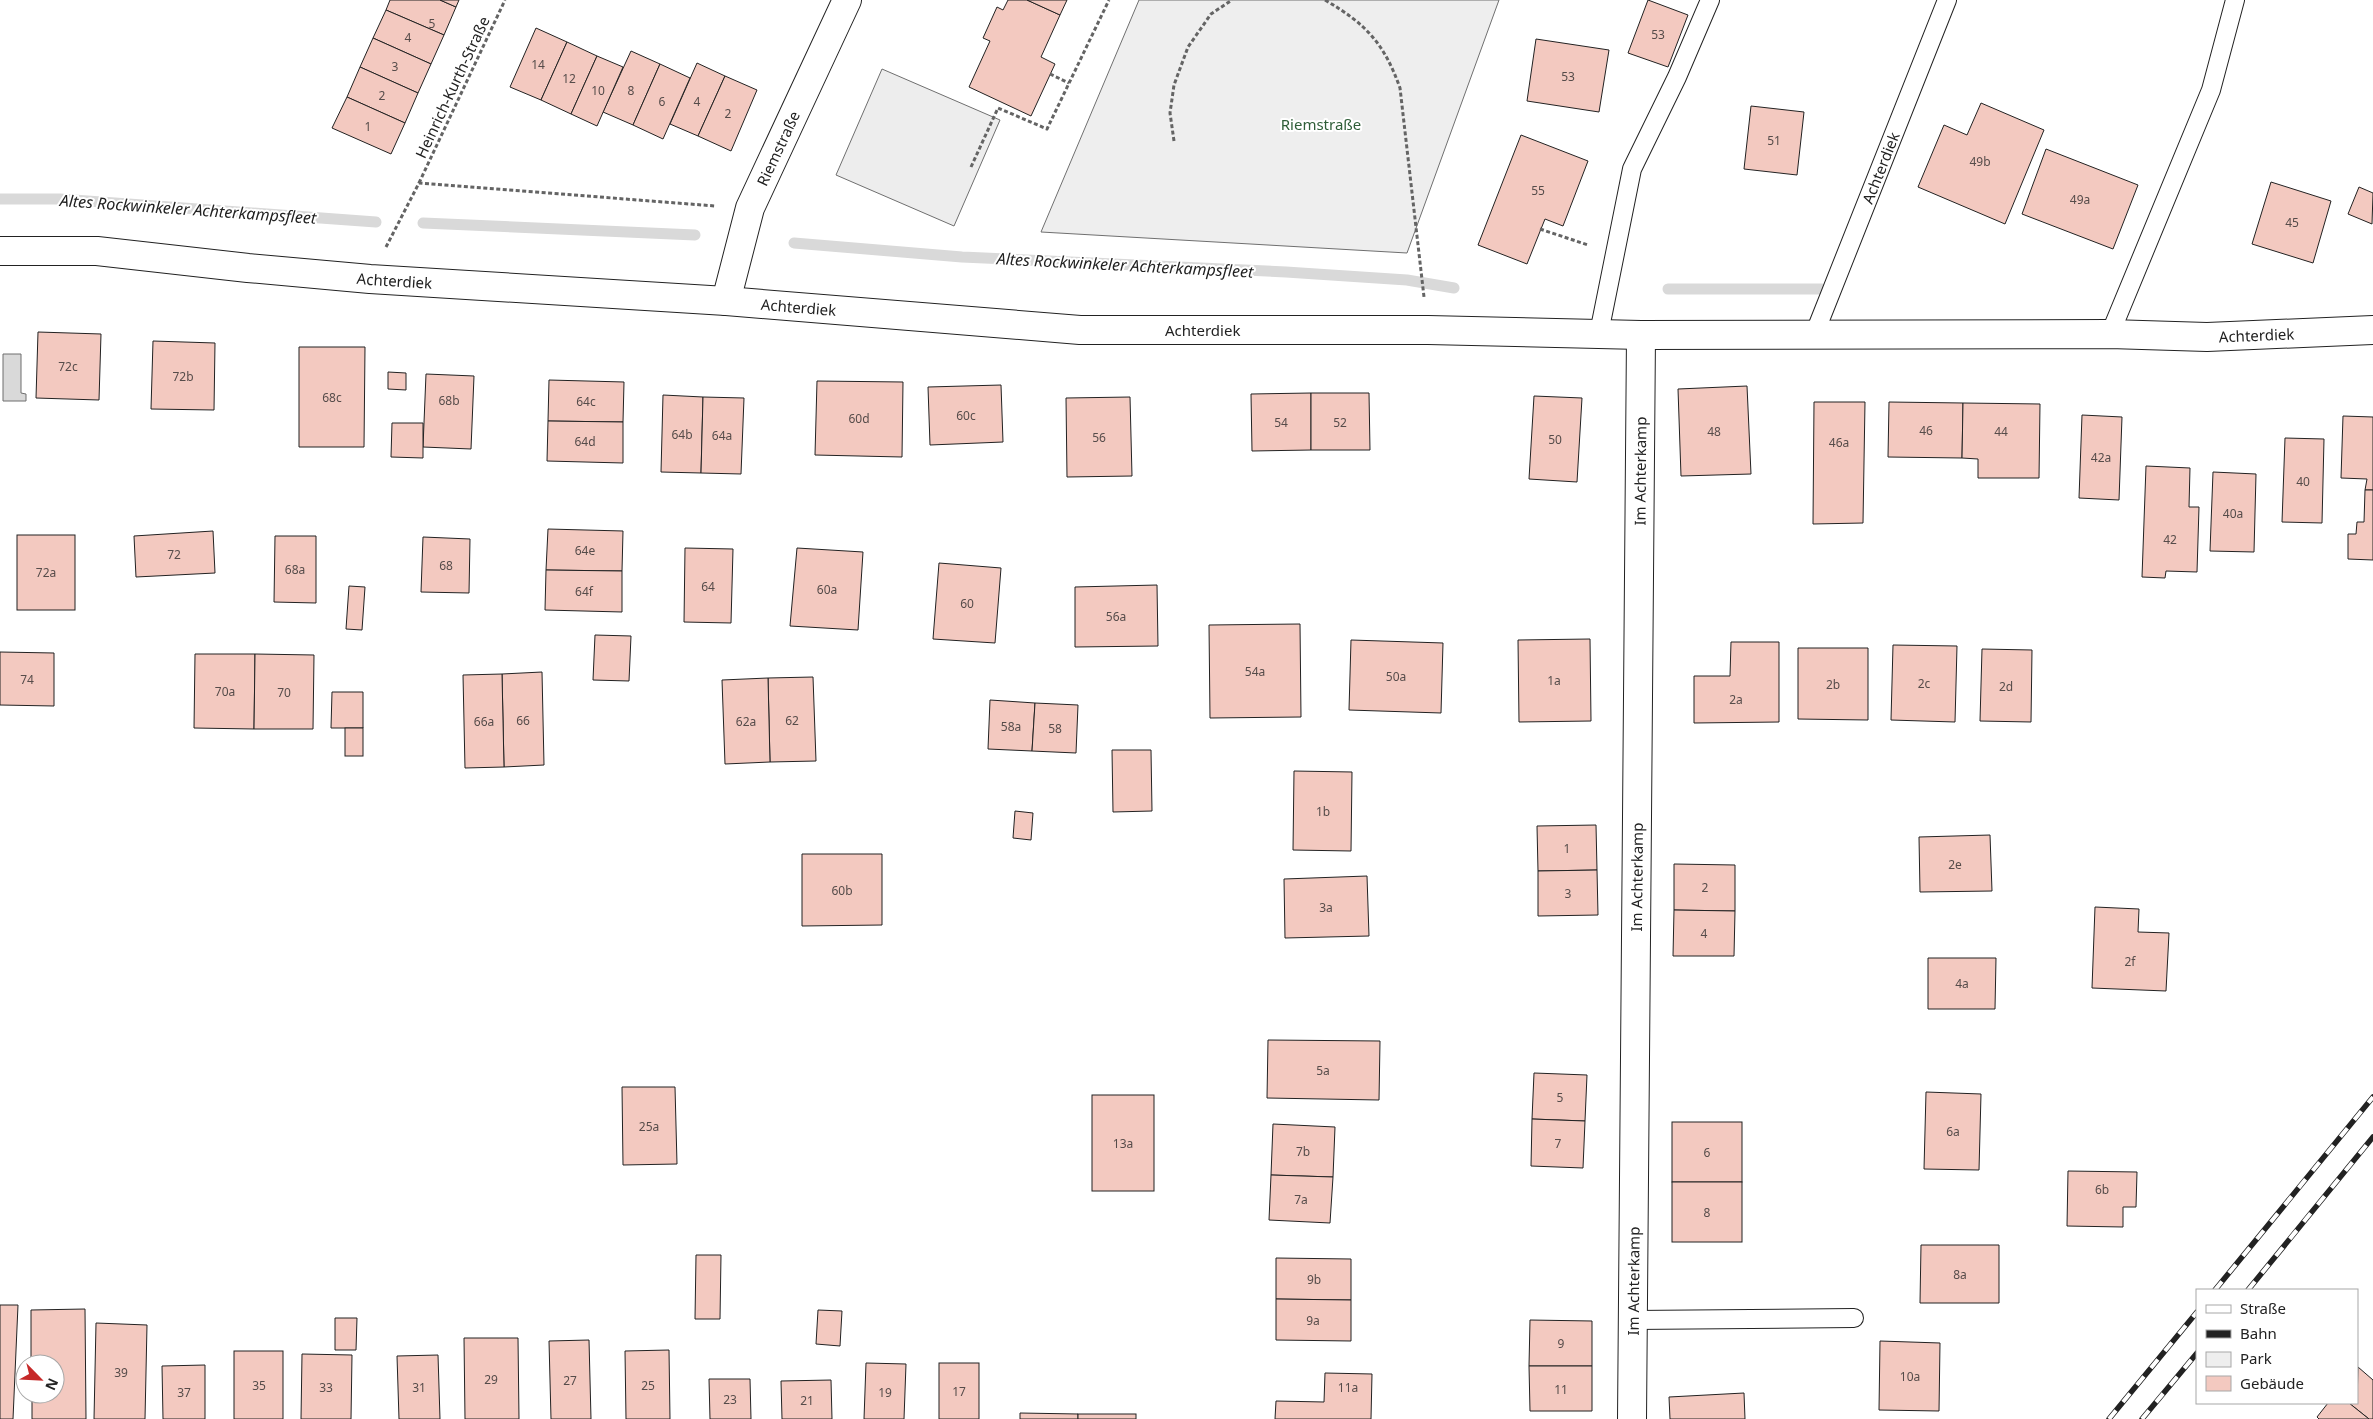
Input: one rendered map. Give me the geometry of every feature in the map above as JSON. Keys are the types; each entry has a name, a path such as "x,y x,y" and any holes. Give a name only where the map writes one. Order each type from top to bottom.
{"street":[{"name":"Riemstraße","path":"726,301 750,208 847,0"},
{"name":"Achterdiek","path":"0,251 97,251 248,268 370,279 726,301 1080,330 1599,332 1641,335 2110,334 2208,337 2373,330"},
{"name":"Im Achterkamp","path":"1632,1419 1641,335"}],"lane":[{"path":"1599,332 1632,169 1677,77 1710,0"},
{"name":"Achterdiek","path":"1814,335 1948,0"},
{"path":"2110,334 2211,90 2235,0"},
{"path":"1633,1320 1854,1318"}],"path":[{"name":"Heinrich-Kurth-Straße","path":"370,279 419,183 505,0"},
{"path":"971,167 998,108 1047,129 1109,0"},
{"path":"1174,141 1170,113 1174,84 1188,47 1210,14 1232,0"},
{"path":"1325,0 1366,27 1392,65 1400,88 1425,305"},
{"path":"1050,74 1070,83"},
{"path":"419,183 750,208"},
{"path":"1540,230 1614,254"}],"green space":[{"name":"Riemstraße","path":"1139,0 1499,0 1407,253 1041,232"}],"shaded area":[{"path":"882,69 1000,120 954,226 836,175"},
{"path":"3,354 21,354 21,393 26,394 26,401 3,401"}],"building":[{"path":"390,0 440,0 456,7 444,35 386,10"},
{"path":"440,0 459,0 456,7"},
{"path":"1008,0 1027,0 1060,15 1041,57 1055,64 1031,116 969,87 990,41 983,38 997,7 1003,10"},
{"path":"1027,0 1067,0 1060,15"},
{"path":"1648,0 1688,15 1668,67 1628,53"},
{"path":"386,10 444,35 431,64 373,38"},
{"path":"536,28 567,42 541,100 510,87"},
{"path":"373,38 431,64 418,93 360,67"},
{"path":"1536,39 1609,50 1599,112 1527,101"},
{"path":"567,42 597,56 571,114 541,100"},
{"path":"631,51 660,64 633,125 603,112"},
{"path":"597,56 623,67 597,126 571,114"},
{"path":"697,63 725,76 698,136 670,124"},
{"path":"660,64 690,78 663,139 633,125"},
{"path":"360,67 418,93 405,123 347,97"},
{"path":"725,76 757,90 731,151 698,136"},
{"path":"347,97 405,123 391,154 332,128"},
{"path":"1981,103 2044,130 2005,224 1918,187 1944,125 1967,135"},
{"path":"1751,106 1804,112 1797,175 1744,169"},
{"path":"1521,135 1588,161 1563,226 1545,219 1527,264 1478,245"},
{"path":"2046,149 2138,185 2113,249 2022,214"},
{"path":"2271,182 2331,201 2313,263 2252,244"},
{"path":"2359,187 2373,193 2372,224 2348,214"},
{"path":"38,332 101,334 99,400 36,398"},
{"path":"153,341 215,343 214,410 151,409"},
{"path":"299,347 365,347 364,447 299,447"},
{"path":"388,372 406,373 406,390 388,389"},
{"path":"426,374 474,376 471,449 423,447"},
{"path":"549,380 624,382 623,422 548,421"},
{"path":"817,381 903,382 902,457 815,455"},
{"path":"1001,385 1003,442 930,445 928,387"},
{"path":"1747,386 1751,474 1681,476 1678,389"},
{"path":"1311,393 1311,450 1252,451 1251,394"},
{"path":"1311,393 1369,393 1370,450 1311,450"},
{"path":"663,395 703,397 701,473 661,472"},
{"path":"1534,396 1582,398 1577,482 1529,479"},
{"path":"703,397 744,398 741,474 701,473"},
{"path":"1130,397 1132,476 1067,477 1066,398"},
{"path":"1814,402 1865,402 1863,523 1813,524"},
{"path":"1889,402 1963,403 1962,458 1888,457"},
{"path":"1963,403 2040,404 2039,478 1978,478 1978,459 1962,458"},
{"path":"2082,415 2122,417 2119,500 2079,498"},
{"path":"2343,416 2373,417 2373,490 2365,490 2367,479 2341,478"},
{"path":"548,421 623,422 623,463 547,461"},
{"path":"392,423 423,423 423,458 391,457"},
{"path":"2285,438 2324,439 2322,523 2282,522"},
{"path":"2146,466 2190,468 2189,507 2199,507 2197,572 2166,571 2165,578 2142,577"},
{"path":"2213,472 2256,474 2254,552 2210,551"},
{"path":"2365,490 2373,490 2373,560 2348,559 2348,534 2356,534 2357,522 2364,522"},
{"path":"548,529 623,531 622,571 546,570"},
{"path":"213,531 215,573 136,577 134,536"},
{"path":"17,535 75,535 75,610 17,610"},
{"path":"275,536 316,536 316,603 274,602"},
{"path":"423,537 470,539 469,593 421,592"},
{"path":"685,548 733,549 731,623 684,622"},
{"path":"797,548 863,552 858,630 790,626"},
{"path":"939,563 1001,568 995,643 933,639"},
{"path":"546,570 622,571 622,612 545,610"},
{"path":"1157,585 1158,646 1075,647 1075,587"},
{"path":"349,586 365,587 362,630 346,629"},
{"path":"1300,624 1301,717 1210,718 1209,625"},
{"path":"595,635 631,636 629,681 593,680"},
{"path":"1590,639 1591,721 1519,722 1518,640"},
{"path":"1351,640 1443,643 1441,713 1349,710"},
{"path":"1731,642 1779,642 1779,722 1694,723 1694,676 1730,676"},
{"path":"1893,645 1957,646 1955,722 1891,720"},
{"path":"1798,648 1868,648 1868,720 1798,719"},
{"path":"1982,649 2032,650 2031,722 1980,721"},
{"path":"0,652 54,653 54,706 0,705"},
{"path":"195,654 255,654 254,729 194,728"},
{"path":"255,654 314,655 313,729 254,729"},
{"path":"542,672 544,765 504,767 502,674"},
{"path":"502,674 504,767 465,768 463,675"},
{"path":"813,677 816,761 770,762 768,678"},
{"path":"768,678 770,762 725,764 722,680"},
{"path":"332,692 363,692 363,728 331,728"},
{"path":"990,700 1035,703 1032,751 988,749"},
{"path":"1035,703 1078,705 1076,753 1032,751"},
{"path":"345,728 363,728 363,756 345,756"},
{"path":"1112,750 1151,750 1152,811 1113,812"},
{"path":"1294,771 1352,772 1351,851 1293,850"},
{"path":"1015,811 1033,813 1031,840 1013,838"},
{"path":"1596,825 1597,870 1538,871 1537,826"},
{"path":"1990,835 1992,891 1920,892 1919,837"},
{"path":"802,854 882,854 882,925 802,926"},
{"path":"1674,864 1735,865 1735,911 1674,910"},
{"path":"1597,870 1598,915 1538,916 1538,871"},
{"path":"1367,876 1369,936 1285,938 1284,879"},
{"path":"2095,907 2139,909 2138,932 2169,933 2166,991 2092,988"},
{"path":"1674,910 1735,911 1734,956 1673,956"},
{"path":"1928,958 1996,958 1995,1009 1928,1009"},
{"path":"1268,1040 1380,1041 1379,1100 1267,1098"},
{"path":"1534,1073 1587,1075 1585,1121 1532,1119"},
{"path":"622,1087 675,1087 677,1164 623,1165"},
{"path":"1926,1092 1981,1094 1979,1170 1924,1169"},
{"path":"1092,1095 1154,1095 1154,1191 1092,1191"},
{"path":"1532,1119 1585,1121 1583,1168 1531,1166"},
{"path":"1672,1122 1742,1122 1742,1182 1672,1182"},
{"path":"1273,1124 1335,1127 1333,1177 1271,1175"},
{"path":"2068,1171 2137,1172 2136,1207 2123,1207 2123,1227 2067,1226"},
{"path":"1271,1175 1333,1177 1330,1223 1269,1220"},
{"path":"1672,1182 1742,1182 1742,1242 1672,1242"},
{"path":"1921,1245 1999,1245 1999,1303 1920,1303"},
{"path":"696,1255 721,1255 720,1319 695,1319"},
{"path":"1276,1258 1351,1259 1351,1300 1276,1299"},
{"path":"1276,1299 1351,1300 1351,1341 1276,1340"},
{"path":"0,1305 18,1305 13,1419 0,1419"},
{"path":"85,1309 86,1419 32,1419 32,1404 65,1404 65,1354 31,1354 31,1310"},
{"path":"818,1310 842,1311 840,1346 816,1344"},
{"path":"335,1318 357,1318 356,1350 335,1350"},
{"path":"1530,1320 1592,1321 1592,1366 1529,1366"},
{"path":"96,1323 147,1325 145,1419 94,1419"},
{"path":"464,1338 518,1338 519,1419 465,1419"},
{"path":"589,1340 591,1419 551,1419 549,1341"},
{"path":"1880,1341 1940,1343 1939,1411 1879,1410"},
{"path":"669,1350 670,1419 626,1419 625,1351"},
{"path":"234,1351 283,1351 283,1419 234,1419"},
{"path":"302,1354 352,1355 351,1419 301,1419"},
{"path":"438,1355 440,1419 399,1419 397,1356"},
{"path":"866,1363 906,1364 904,1419 864,1419"},
{"path":"939,1363 979,1363 979,1419 939,1419"},
{"path":"205,1365 205,1419 163,1419 162,1366"},
{"path":"1529,1366 1592,1366 1592,1411 1530,1411"},
{"path":"2358,1367 2373,1380 2373,1419 2369,1419 2350,1404 2358,1404"},
{"path":"1325,1373 1372,1374 1371,1419 1275,1419 1276,1401 1324,1402"},
{"path":"709,1379 750,1379 751,1419 710,1419"},
{"path":"831,1380 832,1419 782,1419 781,1381"},
{"path":"1744,1393 1745,1419 1670,1419 1669,1397"},
{"path":"2327,1404 2350,1404 2369,1419 2319,1419 2317,1417"},
{"path":"1020,1413 1078,1414 1078,1419 1020,1419"},
{"path":"1078,1414 1136,1414 1136,1419 1078,1419"}],"waterway":[{"name":"Altes Rockwinkeler Achterkampsfleet","path":"0,199 60,199 376,222"},
{"name":"Altes Rockwinkeler Achterkampsfleet","path":"423,223 695,235"},
{"name":"Altes Rockwinkeler Achterkampsfleet","path":"794,243 962,257 1286,272 1407,280 1454,288"},
{"name":"Altes Rockwinkeler Achterkampsfleet","path":"1668,289 1822,289"}],"railway":[{"path":"2216,1289 2373,1097"},
{"path":"2249,1289 2373,1137"},
{"path":"2109,1419 2196,1313"},
{"path":"2142,1419 2196,1354"}]}
